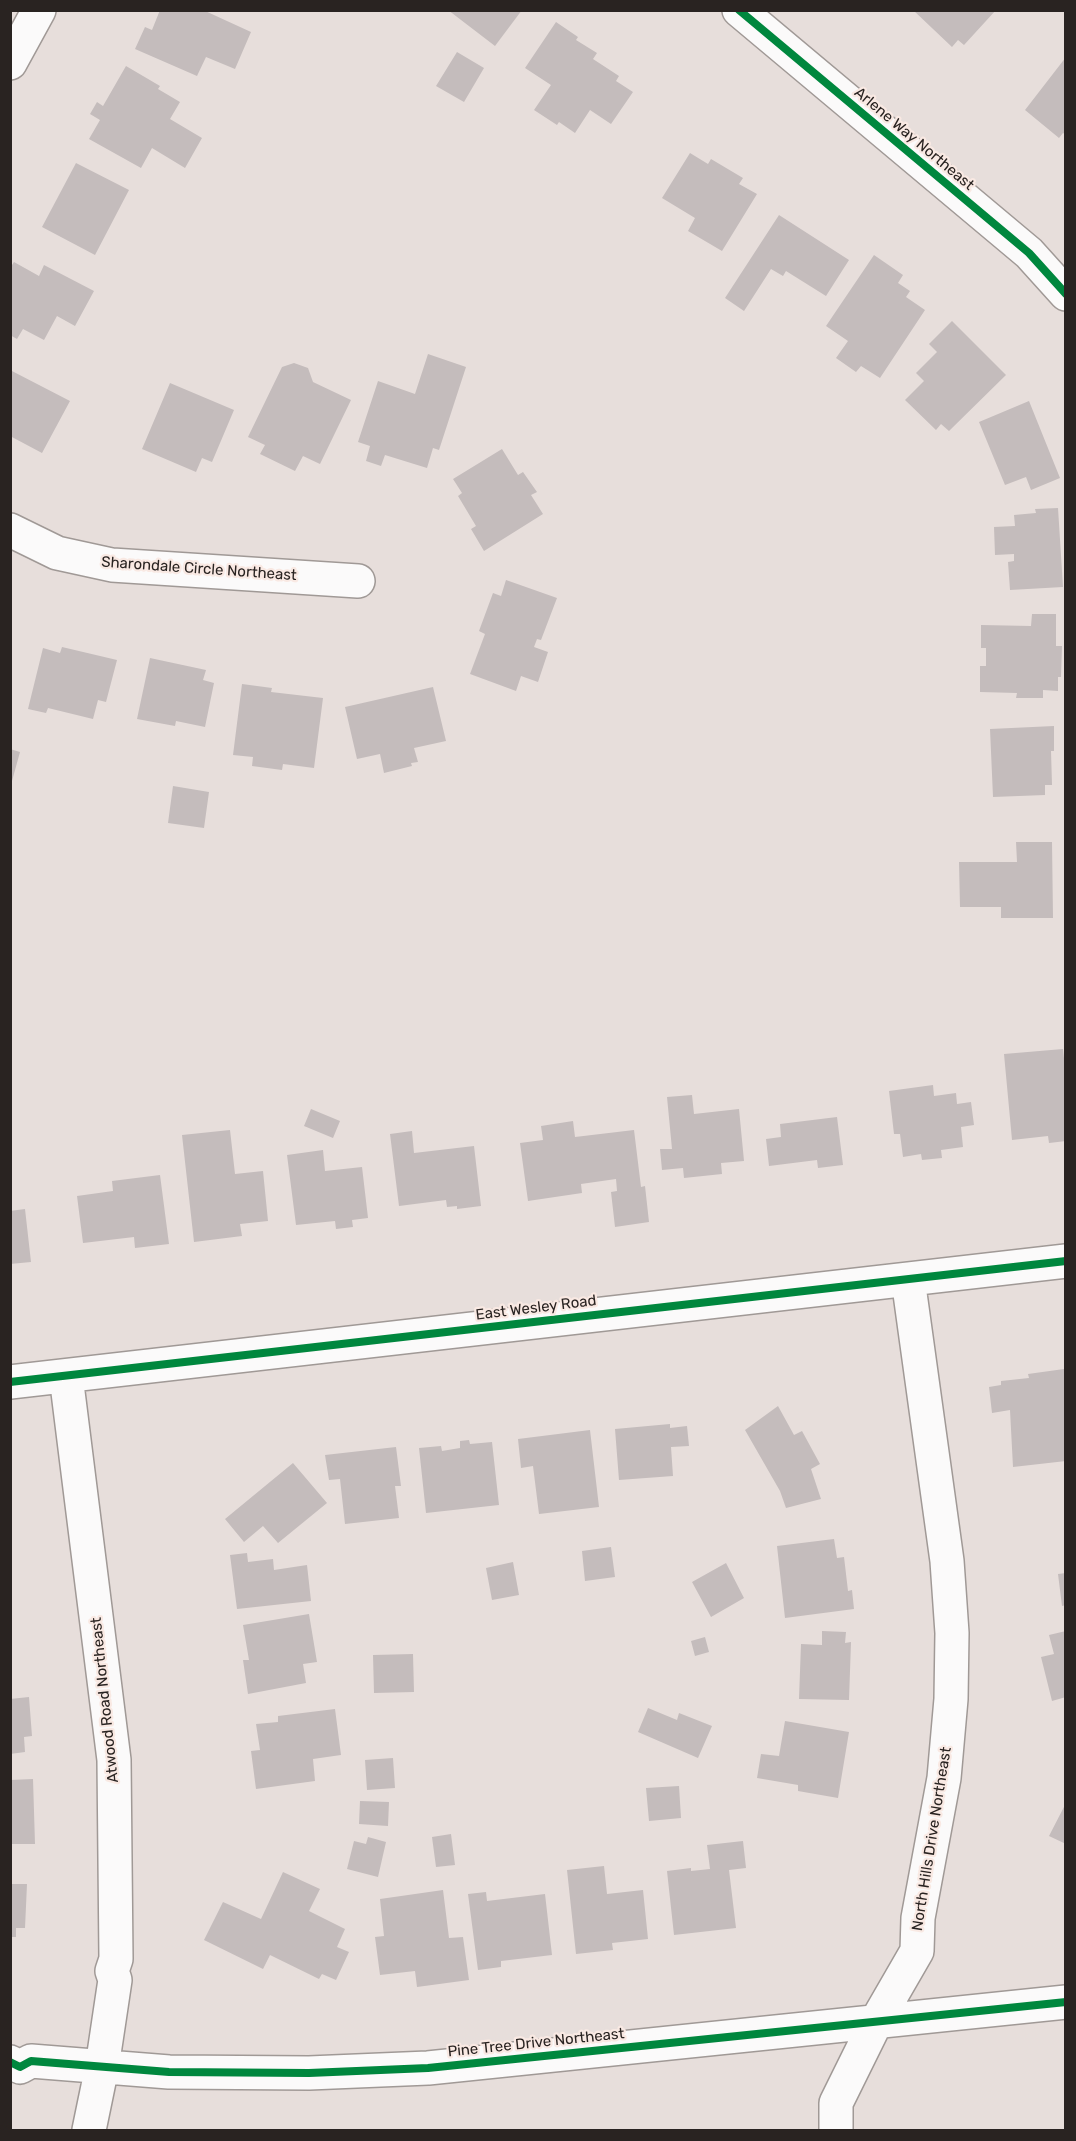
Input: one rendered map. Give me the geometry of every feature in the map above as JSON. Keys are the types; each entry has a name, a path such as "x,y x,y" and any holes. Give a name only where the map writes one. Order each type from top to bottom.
{"street":[{"path":"10,63 39,10"},
{"name":"Arlene Way Northeast","path":"739,10 1059,277"},
{"name":"Sharondale Circle Northeast","path":"10,530 57,553 112,565 358,580"},
{"name":"East Wesley Road","path":"10,1382 1065,1261"},
{"name":"North Hills Drive Northeast","path":"836,2130 836,2103 876,2022 917,1951 918,1918 944,1778 951,1699 952,1633 947,1561 908,1279"},
{"name":"Atwood Road Northeast","path":"66,1376 114,1760 116,1959 112,1971 115,1980 102,2067 89,2130"},
{"name":"Pine Tree Drive Northeast","path":"10,2062 20,2067 31,2061 169,2072 309,2073 428,2068 1065,2002"}],"building":[{"path":"160,10 203,10 251,32 235,69 206,57 197,76 135,49 145,27 152,30"},
{"path":"448,10 522,10 495,46"},
{"path":"913,10 996,10 964,45 958,40 952,47"},
{"path":"556,22 578,37 576,40 597,53 593,59 619,76 616,81 633,92 611,124 590,110 575,133 559,122 557,125 534,110 551,85 525,68"},
{"path":"457,52 484,68 464,102 436,86"},
{"path":"1066,57 1066,135 1063,133 1059,138 1025,110"},
{"path":"126,66 160,86 158,89 180,102 170,119 202,138 185,168 152,148 141,168 89,139 100,120 90,114 97,102 103,106"},
{"path":"690,153 708,164 711,159 743,178 739,184 757,194 722,251 688,231 695,218 662,198"},
{"path":"76,163 129,190 95,255 42,227"},
{"path":"779,215 849,260 826,296 786,271 783,276 771,269 744,311 725,298"},
{"path":"874,255 903,275 898,283 910,291 906,297 925,310 880,378 861,366 856,372 836,358 848,341 826,326"},
{"path":"14,262 39,276 44,265 94,291 75,326 57,316 44,340 23,329 17,339 10,335 10,268"},
{"path":"952,321 1006,375 949,431 941,424 936,430 905,400 924,381 916,373 937,352 929,344"},
{"path":"428,354 466,367 439,450 433,448 427,468 385,455 381,466 366,461 370,446 358,442 378,381 415,394"},
{"path":"294,363 308,368 313,382 351,400 320,464 303,456 295,471 260,454 265,445 248,437 282,367"},
{"path":"10,370 70,401 42,453 10,436"},
{"path":"170,383 234,410 212,462 202,458 196,472 142,449"},
{"path":"1029,401 1060,478 1031,490 1026,477 1005,485 979,422"},
{"path":"502,449 518,475 523,472 537,492 531,495 543,514 484,551 471,529 476,526 458,496 462,493 453,479"},
{"path":"1058,508 1063,587 1010,590 1008,562 1014,561 1014,554 995,555 994,527 1015,526 1014,515 1036,513 1035,509"},
{"path":"506,580 557,598 541,640 537,639 534,647 548,652 538,682 521,676 516,691 470,674 485,634 479,631 493,593 501,596"},
{"path":"1032,614 1056,614 1056,646 1062,646 1058,691 1043,690 1043,698 1016,698 1017,693 980,692 980,666 986,666 986,648 981,648 981,625 1031,626"},
{"path":"62,647 117,660 106,702 98,700 93,719 48,708 46,713 28,709 43,648 60,653"},
{"path":"150,658 206,670 203,680 214,683 205,727 176,721 175,726 137,719"},
{"path":"242,684 272,688 271,692 323,698 314,768 283,764 282,770 252,766 253,757 233,755"},
{"path":"433,687 446,741 414,748 418,762 411,763 412,766 384,773 380,754 357,759 345,707"},
{"path":"1054,726 1054,751 1051,751 1052,785 1045,785 1045,795 993,797 990,729"},
{"path":"10,749 20,752 12,781 10,781"},
{"path":"173,786 209,792 204,828 168,823"},
{"path":"1016,842 1052,842 1053,918 1001,918 1001,907 960,907 959,862 1017,862"},
{"path":"1063,1049 1066,1077 1066,1141 1049,1143 1048,1136 1012,1140 1004,1054"},
{"path":"933,1085 934,1096 956,1093 957,1104 971,1102 974,1125 961,1127 963,1147 941,1150 942,1158 922,1160 921,1154 903,1157 900,1134 894,1134 889,1091"},
{"path":"692,1095 694,1114 739,1109 744,1161 721,1163 722,1174 684,1178 683,1168 662,1170 660,1149 672,1149 667,1097"},
{"path":"311,1109 340,1121 333,1138 304,1126"},
{"path":"837,1117 843,1165 818,1168 817,1160 769,1166 766,1139 781,1137 780,1124"},
{"path":"573,1121 575,1137 634,1130 641,1187 645,1186 649,1222 615,1227 611,1192 617,1191 616,1179 581,1184 582,1193 528,1201 520,1143 543,1140 541,1126"},
{"path":"230,1130 235,1174 263,1171 268,1221 240,1224 242,1236 194,1242 182,1135"},
{"path":"412,1131 414,1153 474,1146 481,1206 457,1209 457,1206 447,1207 446,1200 399,1206 390,1134"},
{"path":"323,1150 325,1171 362,1167 368,1218 352,1220 353,1227 336,1229 335,1221 296,1225 287,1155"},
{"path":"160,1175 169,1244 135,1248 134,1237 83,1243 77,1196 113,1191 112,1181"},
{"path":"25,1209 31,1262 10,1264 10,1211"},
{"path":"1064,1369 1066,1461 1013,1467 1010,1410 992,1413 989,1387 1001,1385 1001,1381 1029,1378 1028,1374"},
{"path":"778,1406 794,1435 802,1431 820,1464 811,1469 821,1499 786,1508 780,1491 745,1430"},
{"path":"670,1424 670,1428 687,1426 689,1446 671,1447 673,1476 619,1480 615,1429"},
{"path":"590,1430 599,1507 539,1514 533,1466 521,1468 518,1439"},
{"path":"469,1440 470,1444 492,1442 499,1505 426,1513 419,1448 441,1446 442,1451 460,1448 460,1441"},
{"path":"396,1447 401,1486 395,1486 399,1518 345,1524 340,1479 329,1480 325,1455"},
{"path":"293,1463 327,1503 278,1543 263,1526 244,1542 225,1519"},
{"path":"834,1539 837,1558 844,1557 848,1591 852,1590 854,1609 785,1618 777,1546"},
{"path":"611,1547 615,1577 585,1581 582,1551"},
{"path":"247,1553 248,1562 273,1559 274,1570 307,1565 311,1601 237,1609 230,1555"},
{"path":"513,1562 519,1595 492,1600 486,1568"},
{"path":"726,1563 744,1598 711,1617 692,1582"},
{"path":"1066,1573 1066,1605 1062,1606 1058,1574"},
{"path":"309,1614 317,1662 303,1664 306,1683 248,1694 243,1660 249,1660 243,1625"},
{"path":"822,1631 846,1632 845,1643 851,1642 849,1700 799,1699 801,1644 822,1645"},
{"path":"1066,1631 1066,1697 1052,1701 1041,1657 1054,1654 1049,1635"},
{"path":"705,1637 709,1652 695,1656 691,1641"},
{"path":"413,1654 414,1692 374,1693 373,1655"},
{"path":"29,1697 32,1736 24,1737 25,1752 10,1754 10,1699"},
{"path":"648,1708 677,1720 679,1713 712,1726 698,1758 638,1732"},
{"path":"335,1709 341,1755 313,1759 315,1781 256,1789 251,1751 260,1750 256,1724 278,1722 278,1716"},
{"path":"785,1721 849,1732 838,1798 798,1791 798,1785 757,1778 761,1754 779,1756"},
{"path":"393,1758 395,1788 367,1790 365,1760"},
{"path":"33,1779 35,1844 10,1844 10,1780"},
{"path":"679,1786 681,1818 649,1821 646,1788"},
{"path":"360,1801 389,1802 388,1826 359,1824"},
{"path":"1066,1803 1066,1844 1049,1836"},
{"path":"451,1834 455,1865 436,1867 432,1837"},
{"path":"368,1837 386,1842 378,1877 347,1869 354,1841 366,1844"},
{"path":"743,1841 746,1868 729,1870 736,1928 674,1935 667,1871 691,1868 691,1871 710,1869 707,1845"},
{"path":"604,1866 607,1894 643,1890 648,1939 612,1943 613,1950 576,1954 567,1870"},
{"path":"283,1872 320,1889 309,1911 345,1929 337,1947 349,1952 336,1980 322,1974 319,1979 270,1955 263,1969 204,1940 223,1902 261,1919"},
{"path":"10,1884 27,1884 25,1928 16,1928 16,1937 10,1937"},
{"path":"443,1890 449,1938 463,1937 469,1980 417,1987 415,1971 380,1975 375,1937 384,1936 380,1899"},
{"path":"486,1892 487,1901 545,1894 552,1955 501,1961 501,1967 478,1970 468,1894"}],"cycle path":[{"path":"739,10 1029,253 1066,294"},
{"path":"10,1382 1066,1261"},
{"path":"10,2062 20,2067 31,2061 169,2072 309,2073 428,2068 1066,2002"}]}
